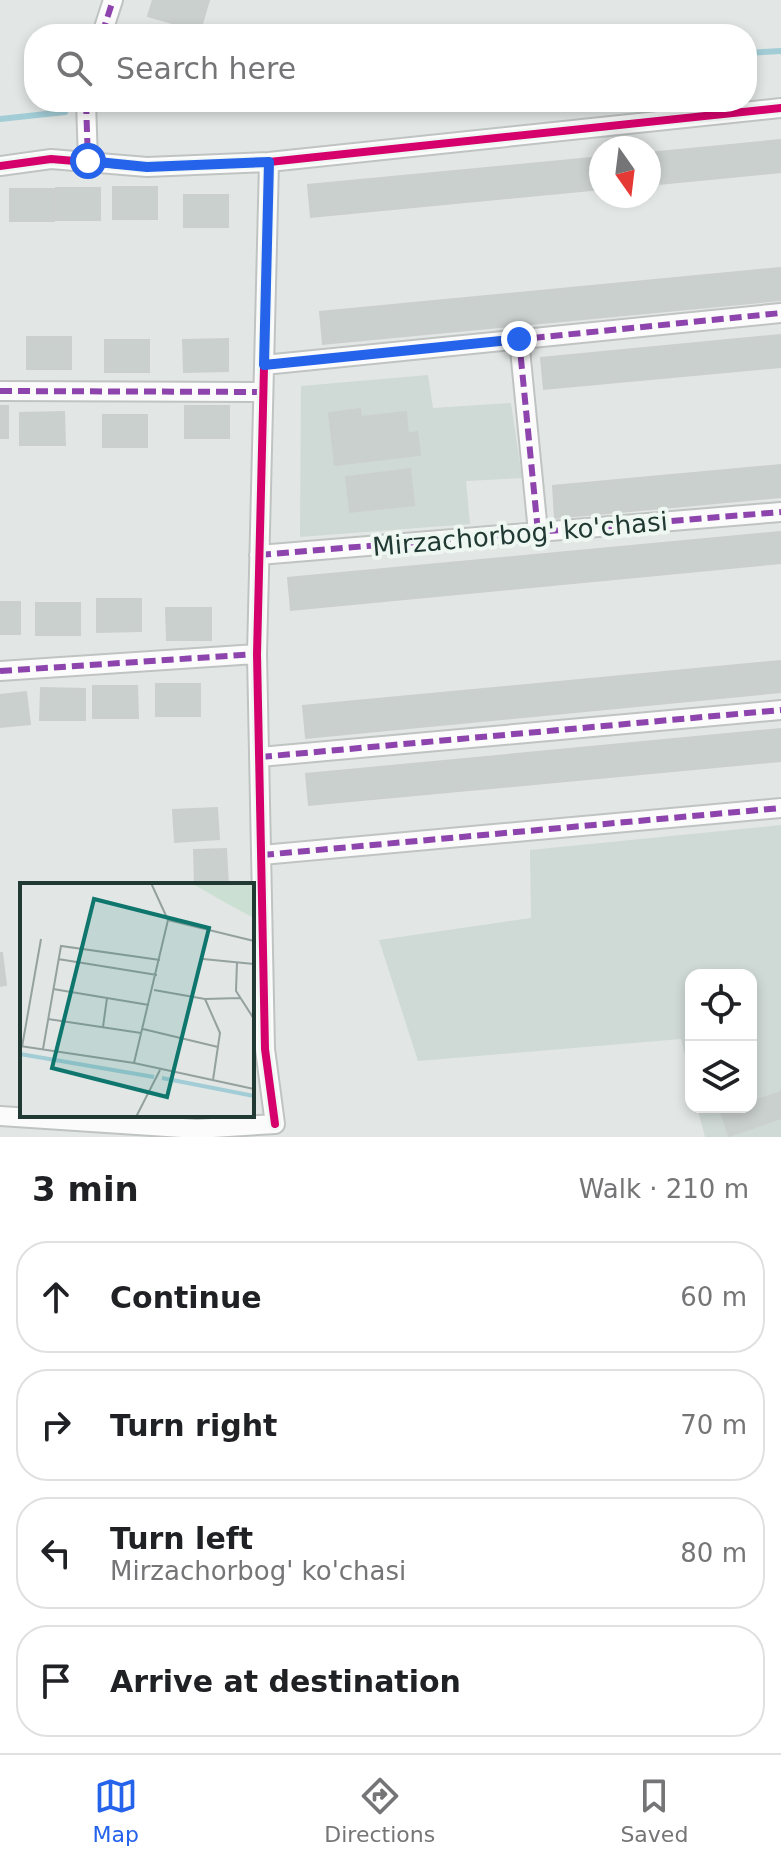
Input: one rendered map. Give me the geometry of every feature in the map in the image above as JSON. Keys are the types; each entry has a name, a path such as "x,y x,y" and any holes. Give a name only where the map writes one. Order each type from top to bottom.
{"street":[{"path":"105,24 113,0"},
{"path":"757,111 781,108"},
{"path":"86,112 88,161"},
{"path":"0,166 51,159 147,167 269,162 743,112"},
{"path":"269,162 257,654 265,1049 275,1124 289,1137"},
{"path":"264,365 781,313"},
{"path":"519,339 538,532"},
{"path":"0,391 263,392"},
{"name":"Mirzachorbog' ko'chasi","path":"259,555 781,512"},
{"path":"0,671 257,654"},
{"path":"260,757 781,710"},
{"path":"262,855 781,808"},
{"path":"0,1116 197,1129 275,1124"}],"shaded area":[{"path":"428,375 433,408 511,403 522,478 466,481 470,524 300,537 301,386"},
{"path":"781,825 781,1137 705,1137 699,1113 757,1113 757,969 685,969 685,1055 681,1039 418,1061 379,940 531,918 530,850"}],"building":[{"path":"153,0 209,0 202,24 176,24 148,16"},
{"path":"781,140 781,172 661,184 661,152"},
{"path":"589,158 589,190 311,217 308,185"},
{"path":"113,187 157,187 157,219 113,219"},
{"path":"56,188 100,188 100,220 56,220"},
{"path":"10,189 54,189 54,221 10,221"},
{"path":"184,195 228,195 228,227 184,227"},
{"path":"781,268 781,300 323,344 320,312"},
{"path":"781,335 781,367 544,389 541,358"},
{"path":"27,337 71,337 71,369 27,369"},
{"path":"228,339 228,371 184,372 183,340"},
{"path":"105,340 149,340 149,372 105,372"},
{"path":"0,406 8,406 8,438 0,438"},
{"path":"185,406 229,406 229,438 185,438"},
{"path":"360,409 361,417 406,412 408,434 417,432 420,455 335,465 329,413"},
{"path":"64,412 65,445 20,445 20,413"},
{"path":"103,415 147,415 147,447 103,447"},
{"path":"781,465 781,497 555,518 553,486"},
{"path":"410,469 414,505 350,512 346,477"},
{"path":"781,532 781,563 291,610 288,578"},
{"path":"97,599 141,599 141,631 97,632"},
{"path":"0,602 20,602 20,634 0,634"},
{"path":"36,603 80,603 80,635 36,635"},
{"path":"166,608 211,608 211,640 167,640"},
{"path":"781,661 781,692 306,738 303,706"},
{"path":"156,684 200,684 200,716 156,716"},
{"path":"93,686 137,686 138,718 93,718"},
{"path":"41,688 85,689 85,720 40,720"},
{"path":"26,692 30,724 0,727 0,695"},
{"path":"781,729 781,761 309,805 306,774"},
{"path":"217,808 219,839 175,842 173,810"},
{"path":"226,849 228,883 195,883 194,850"},
{"path":"0,953 6,985 0,986"},
{"path":"781,1092 781,1118 729,1136 721,1113 757,1113 757,1100"}],"waterway":[{"path":"757,52 781,51"},
{"path":"0,119 65,112"}],"marked path":[{"path":"105,24 113,0"},
{"path":"86,112 88,161"},
{"path":"264,365 781,313"},
{"path":"519,339 538,532"},
{"path":"0,391 263,392"},
{"path":"259,555 781,512"},
{"path":"0,671 257,654"},
{"path":"260,757 781,710"},
{"path":"262,855 781,808"}],"cycle path":[{"path":"757,111 781,108"},
{"path":"0,166 51,159 147,167 269,162 743,112"},
{"path":"269,162 257,654 265,1049 275,1124"}],"route":[{"path":"88,161 147,167 269,162 264,365 519,339"}]}
